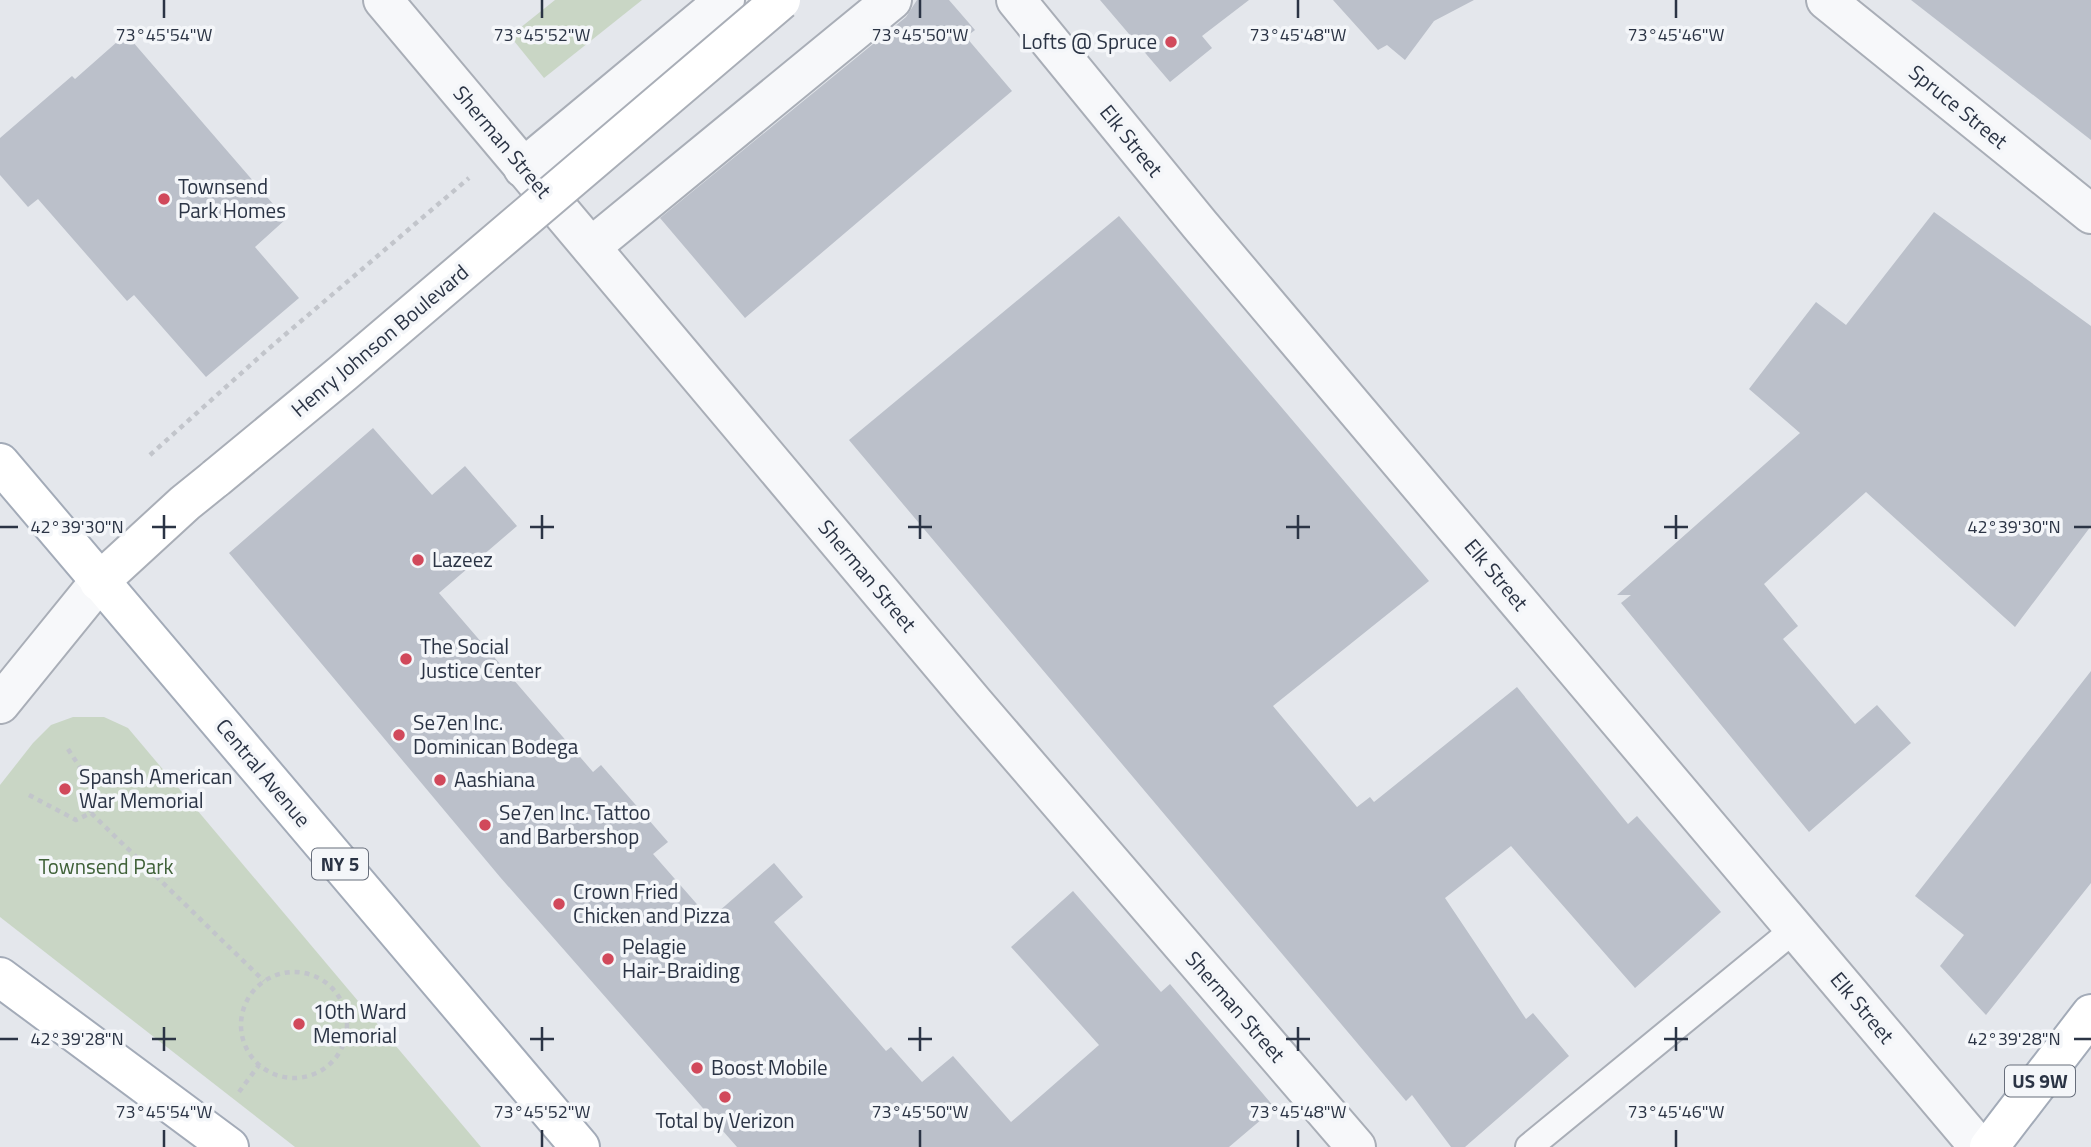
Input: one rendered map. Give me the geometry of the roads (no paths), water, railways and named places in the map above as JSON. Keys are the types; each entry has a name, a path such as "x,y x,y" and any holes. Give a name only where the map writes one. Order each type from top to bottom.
{"main road":[{"name":"Henry Johnson Boulevard","path":"99,582 185,503 343,373 781,0"},
{"name":"Central Avenue","path":"0,463 580,1147"},
{"path":"0,977 229,1147"},
{"name":"US 9W","path":"1989,1147 2091,1014"}],"street":[{"name":"Sherman Street","path":"383,0 974,703 1356,1147"},
{"path":"514,158 724,0"},
{"path":"591,247 892,0"},
{"name":"Elk Street","path":"1016,0 1200,225 1979,1147"},
{"name":"Spruce Street","path":"1826,0 2091,214"},
{"name":"Henry Johnson Boulevard","path":"0,704 99,582"}],"lane":[{"path":"1528,1147 1796,928"}],"place":[{"name":"Lofts @ Spruce","path":"1171,42"},
{"name":"Townsend Park Homes","path":"164,199"},
{"name":"Lazeez","path":"418,560"},
{"name":"The Social Justice Center","path":"406,659"},
{"name":"Se7en Inc. Dominican Bodega","path":"399,735"},
{"name":"Aashiana","path":"440,780"},
{"name":"Spansh American War Memorial","path":"65,789"},
{"name":"Se7en Inc. Tattoo and Barbershop","path":"485,825"},
{"name":"Crown Fried Chicken and Pizza","path":"559,904"},
{"name":"Pelagie Hair-Braiding","path":"608,959"},
{"name":"10th Ward Memorial","path":"299,1024"},
{"name":"Boost Mobile","path":"697,1068"},
{"name":"Total by Verizon","path":"725,1097"}],"park label":[{"name":"Townsend Park","path":"106,867"}]}
